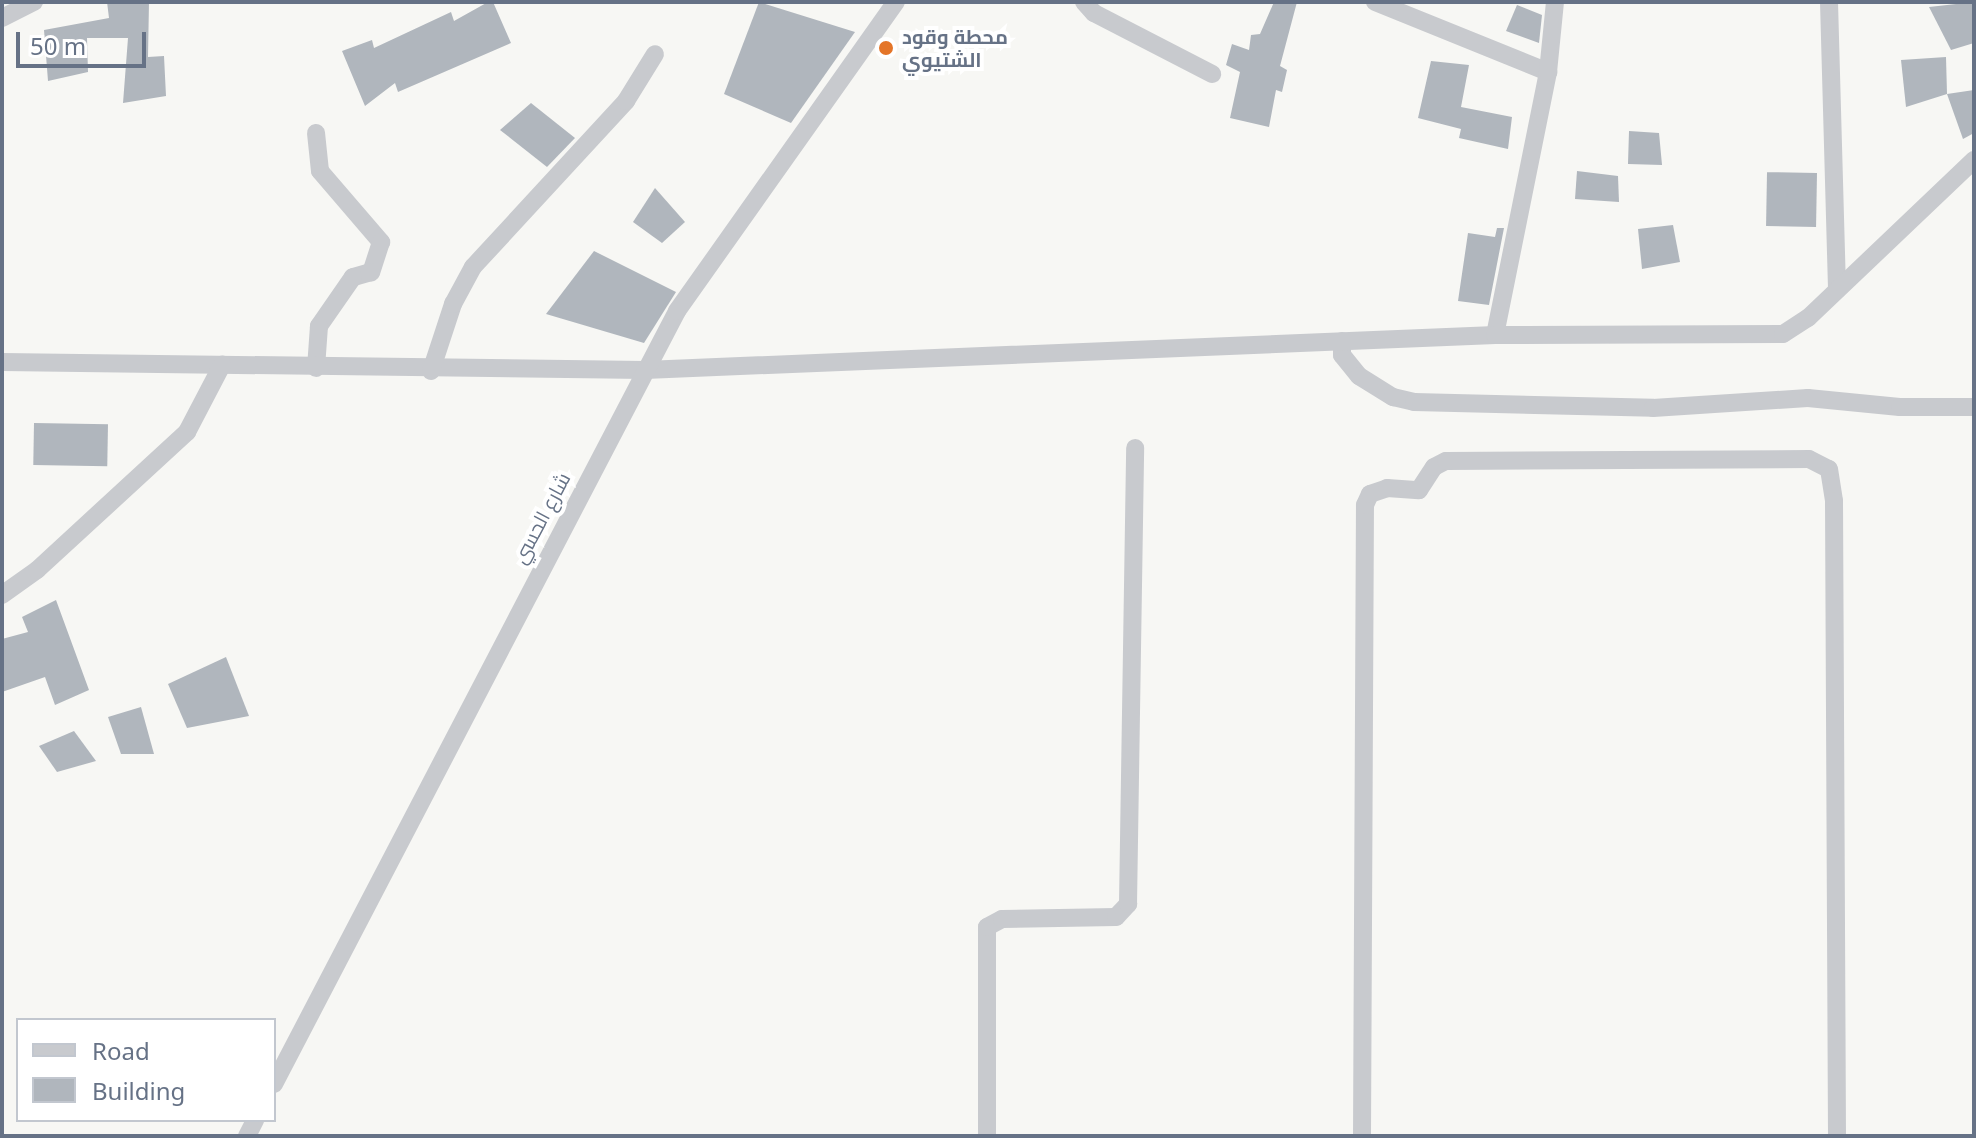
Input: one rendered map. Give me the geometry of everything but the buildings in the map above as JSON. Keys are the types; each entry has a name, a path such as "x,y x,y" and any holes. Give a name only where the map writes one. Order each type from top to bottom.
{"street":[{"path":"2,18 34,2"},
{"name":"شارع الحسي","path":"276,1080 645,370 686,298 896,2"},
{"path":"1084,2 1094,13 1212,74"},
{"path":"1375,2 1548,72"},
{"path":"1495,335 1548,72 1555,2"},
{"path":"1829,2 1837,290"},
{"path":"431,371 453,304 473,267 626,101 655,54"},
{"path":"316,133 320,171 381,242 371,272 353,277 319,326 316,368"},
{"path":"2,362 431,371 645,370 1495,335 1783,334 1837,290 1974,160"},
{"path":"1342,341 1342,355 1359,376 1393,397 1414,402 1653,408 1808,398 1900,407 1974,407"},
{"path":"2,595 37,570 187,432 222,365"},
{"path":"987,1136 987,927 1002,919 1116,917 1128,904 1135,448"},
{"path":"1362,1136 1365,505 1370,494 1387,488 1419,490 1437,464 1446,461 1793,459 1820,462 1833,482 1837,1136"}],"place":[{"name":"محطة وقود الشتيوي","path":"886,48"}]}
